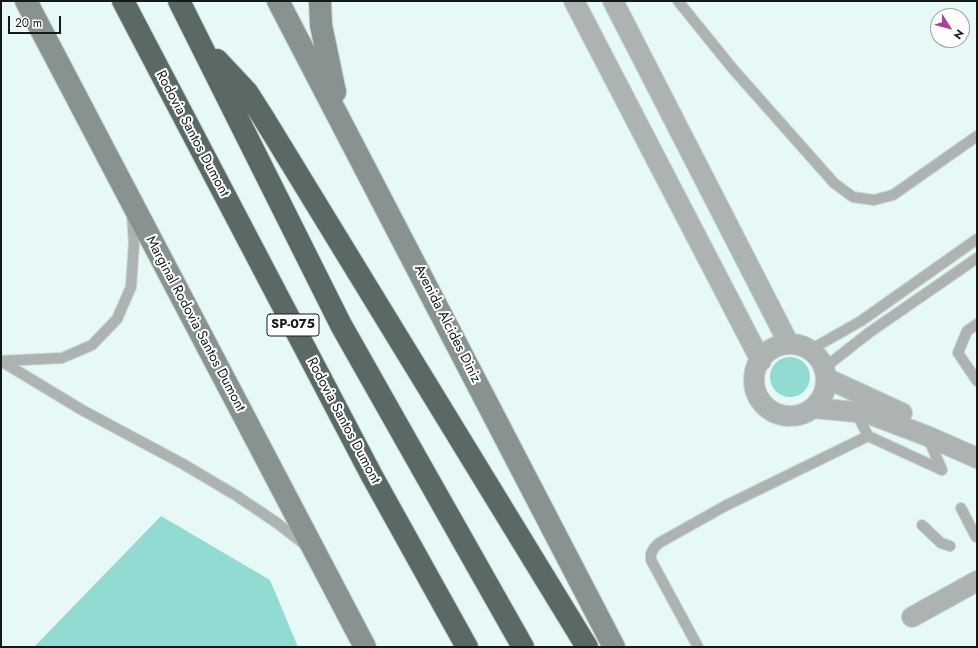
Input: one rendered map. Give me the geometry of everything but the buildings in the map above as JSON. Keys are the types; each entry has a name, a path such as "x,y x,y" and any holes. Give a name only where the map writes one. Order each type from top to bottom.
{"highway":[{"name":"Rodovia Santos Dumont","path":"123,1 372,476 467,647"},
{"name":"SP-075","path":"179,1 202,44 341,325 523,647"},
{"path":"202,44 238,82 263,117 587,647"}],"main road":[{"name":"Marginal Rodovia Santos Dumont","path":"26,1 365,647"},
{"name":"Avenida Alcides Diniz","path":"278,1 614,647"},
{"path":"320,1 321,25 343,124"}],"street":[{"path":"574,1 761,361"},
{"path":"613,1 789,344"},
{"path":"789,344 810,350 818,358 825,373 825,390 820,400 813,408 803,414 792,416 781,415 762,403 757,393 755,382 756,371 768,352 789,344"},
{"path":"825,373 867,398 977,446"},
{"path":"813,408 856,412 887,420 977,458"},
{"path":"912,617 977,581"}],"lane":[{"path":"678,1 733,69 834,183 853,197 874,200 893,195 977,136"},
{"path":"1,361 62,358 92,345 117,319 131,288 134,243 131,202"},
{"path":"810,350 861,321 977,239"},
{"path":"825,373 870,332 977,258"},
{"path":"977,324 967,331 958,353 977,381"},
{"path":"1,361 82,410 183,464 236,496 277,522 315,553"},
{"path":"856,412 868,436 942,470 927,436"},
{"path":"698,647 651,560 651,554 654,548 659,543 725,506 868,436"},
{"path":"961,508 976,537"},
{"path":"922,525 941,543 950,546"}],"shaded area":[{"path":"790,357 798,359 804,363 808,369 810,377 808,385 804,391 798,395 790,397 782,395 776,391 772,385 770,377 772,369 776,363 782,359"},
{"path":"161,516 270,580 298,647 34,647"}]}
